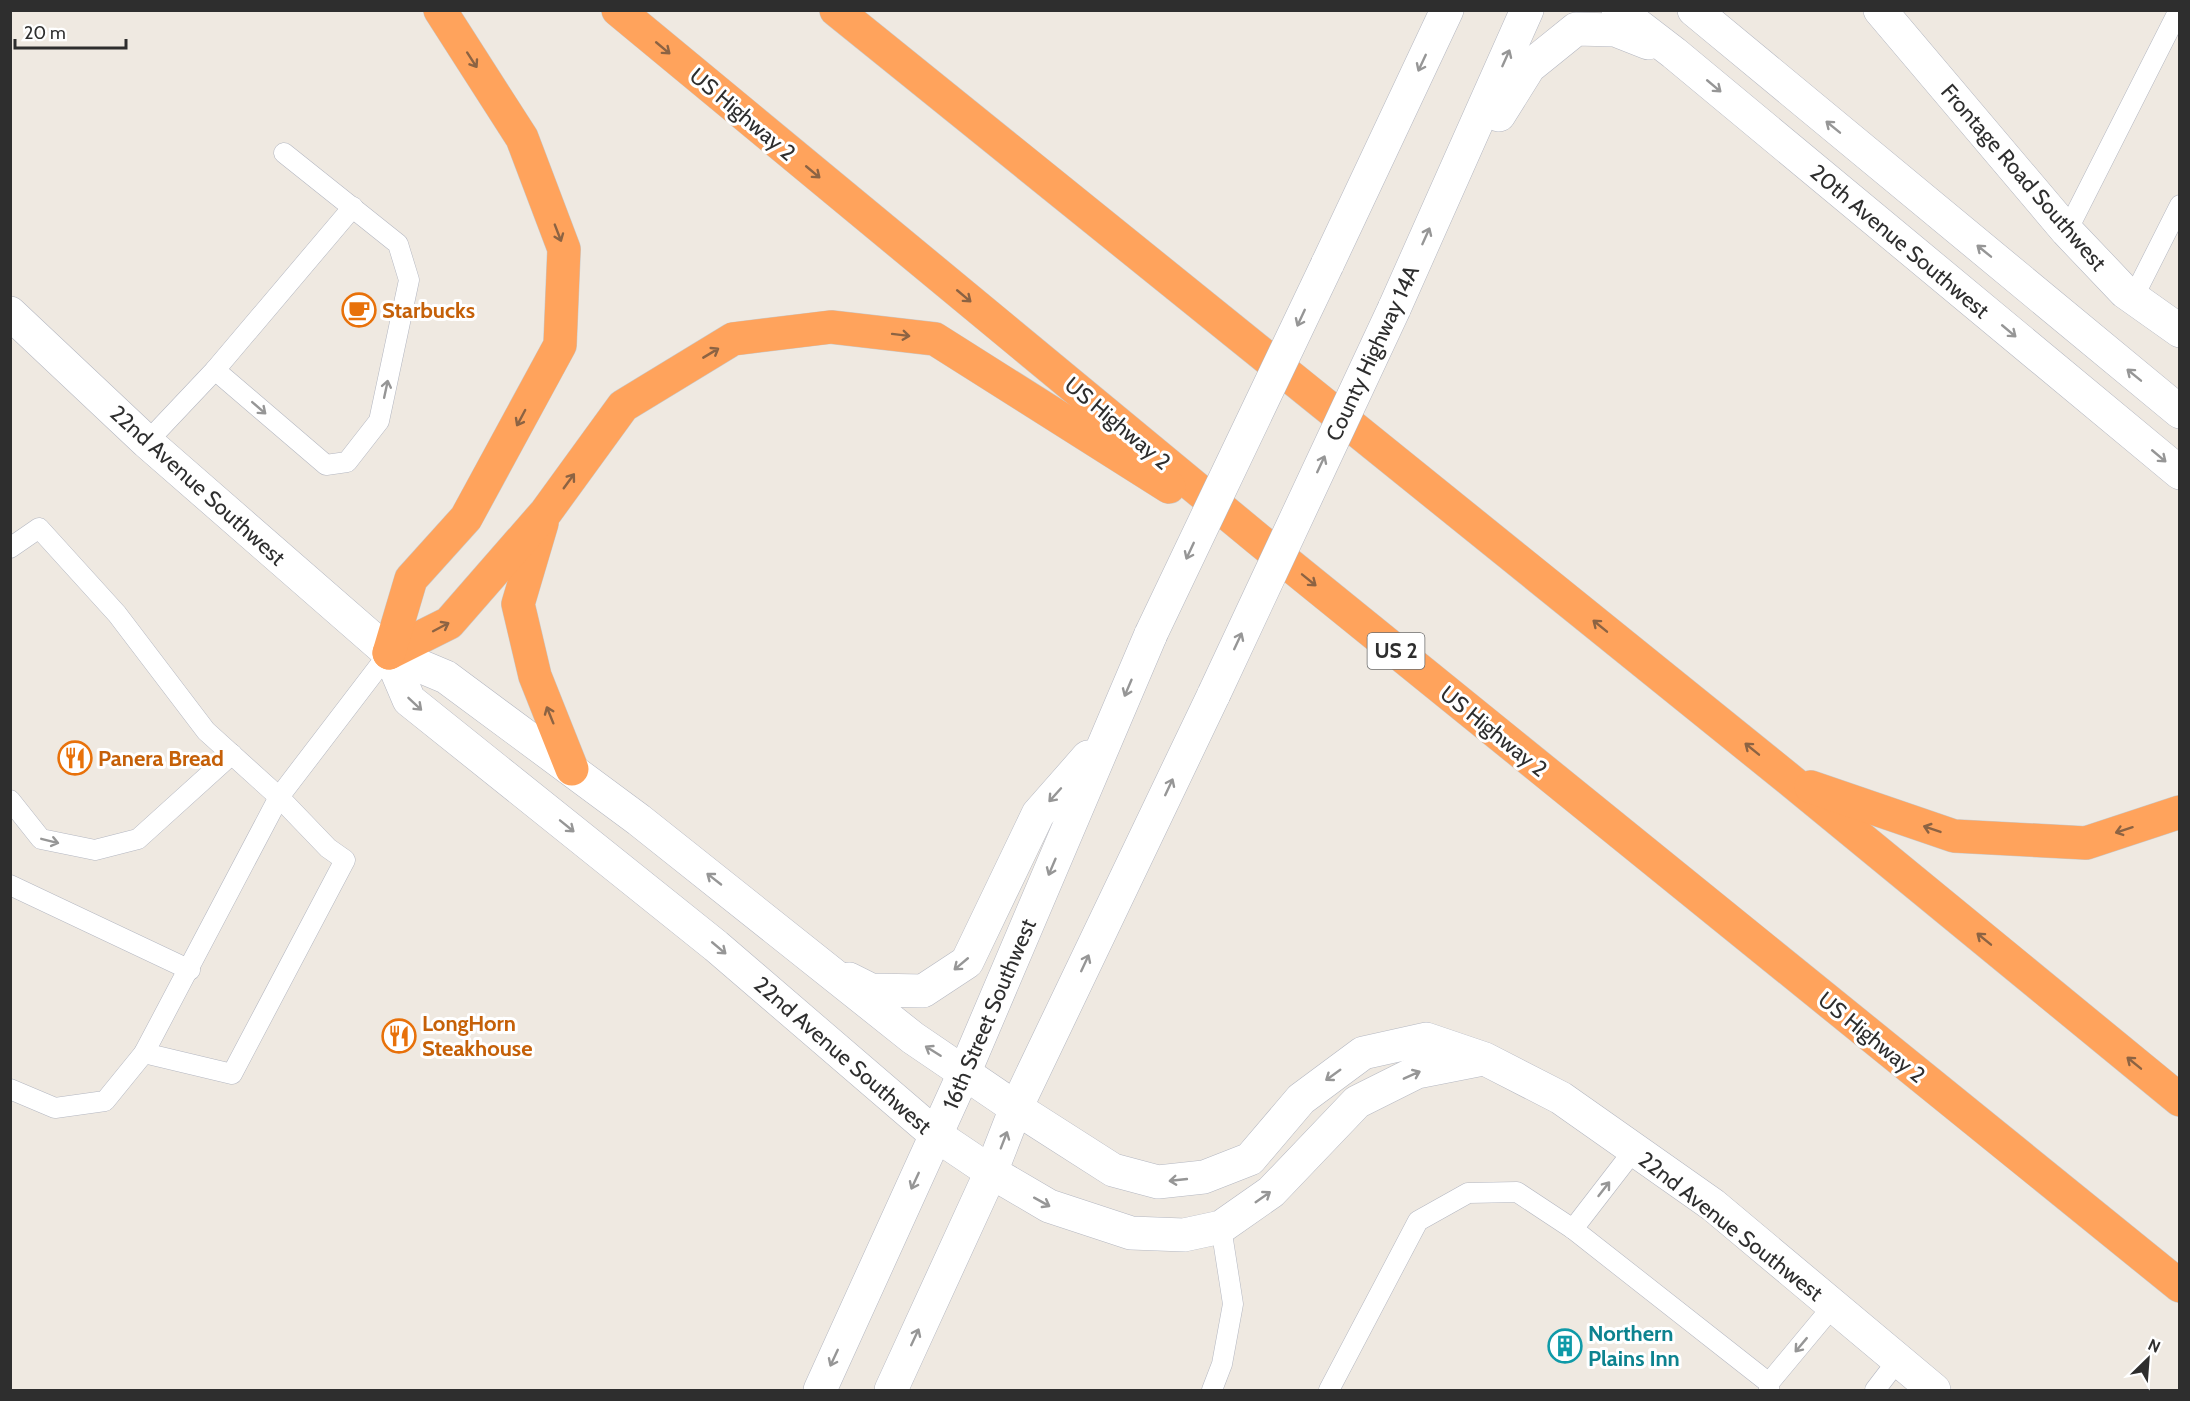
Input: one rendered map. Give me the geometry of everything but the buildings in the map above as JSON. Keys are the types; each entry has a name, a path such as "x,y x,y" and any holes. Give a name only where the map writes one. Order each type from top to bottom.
{"highway":[{"path":"388,653 411,579 466,518 560,345 564,249 522,138 440,10"},
{"name":"US Highway 2","path":"618,10 1259,540 2180,1286"},
{"path":"836,10 1790,780 2180,1100"},
{"path":"388,653 449,623 546,512 623,406 733,339 831,327 935,339 1130,463 1259,540"},
{"path":"546,512 518,604 535,676 572,769"},
{"path":"1790,780 1954,836 2086,843 2180,812"}],"main road":[{"name":"16th Street Southwest","path":"820,1390 965,1071 1151,634 1447,10"},
{"name":"County Highway 14A","path":"1016,1108 1214,694 1394,309 1527,10"},
{"name":"20th Avenue Southwest","path":"1618,10 1674,53 2180,473"},
{"name":"20th Avenue Southwest","path":"1694,10 2180,412"},
{"name":"Frontage Road Southwest","path":"1880,10 2067,231 2133,298 2180,331"},
{"path":"1441,204 1529,68 1576,29 1615,30 1674,53"},
{"name":"22nd Avenue Southwest","path":"10,313 147,442 388,653 446,677 572,769 913,1038 1113,1170 1158,1182 1204,1177 1250,1159 1301,1099 1363,1053 1426,1039 1485,1059 1561,1098 1713,1206 1934,1390"},
{"name":"22nd Avenue Southwest","path":"388,653 409,700 716,946 936,1135 991,1172 1049,1206 1131,1233 1184,1235 1221,1227 1271,1192 1357,1102 1417,1072 1485,1059"},
{"path":"827,968 871,990 923,991 967,962 1038,814 1108,736"},
{"path":"891,1390 991,1172 1016,1108"}],"lane":[{"path":"2067,231 2172,43 2179,11"},
{"path":"215,370 326,465 347,462 379,421 409,280 398,244 284,153"},
{"path":"2133,298 2180,205"},
{"path":"147,442 215,370 353,207"},
{"path":"10,548 39,528 117,614 206,731 279,798 328,848 345,860 232,1074 144,1053"},
{"path":"10,1089 55,1108 105,1101 144,1053 190,970 279,798 388,653"},
{"path":"10,800 41,839 95,850 138,839 232,754"},
{"path":"10,885 190,970"},
{"path":"1573,1229 1634,1150"},
{"path":"1329,1390 1418,1221 1468,1193 1517,1192 1573,1229 1769,1387 1833,1306"},
{"path":"1212,1390 1222,1364 1233,1305 1221,1227"},
{"path":"1875,1390 1898,1360"}],"place":[{"name":"Starbucks","path":"359,310"},
{"name":"Panera Bread","path":"75,758"},
{"name":"LongHorn Steakhouse","path":"399,1036"},
{"name":"Northern Plains Inn","path":"1565,1346"}]}
